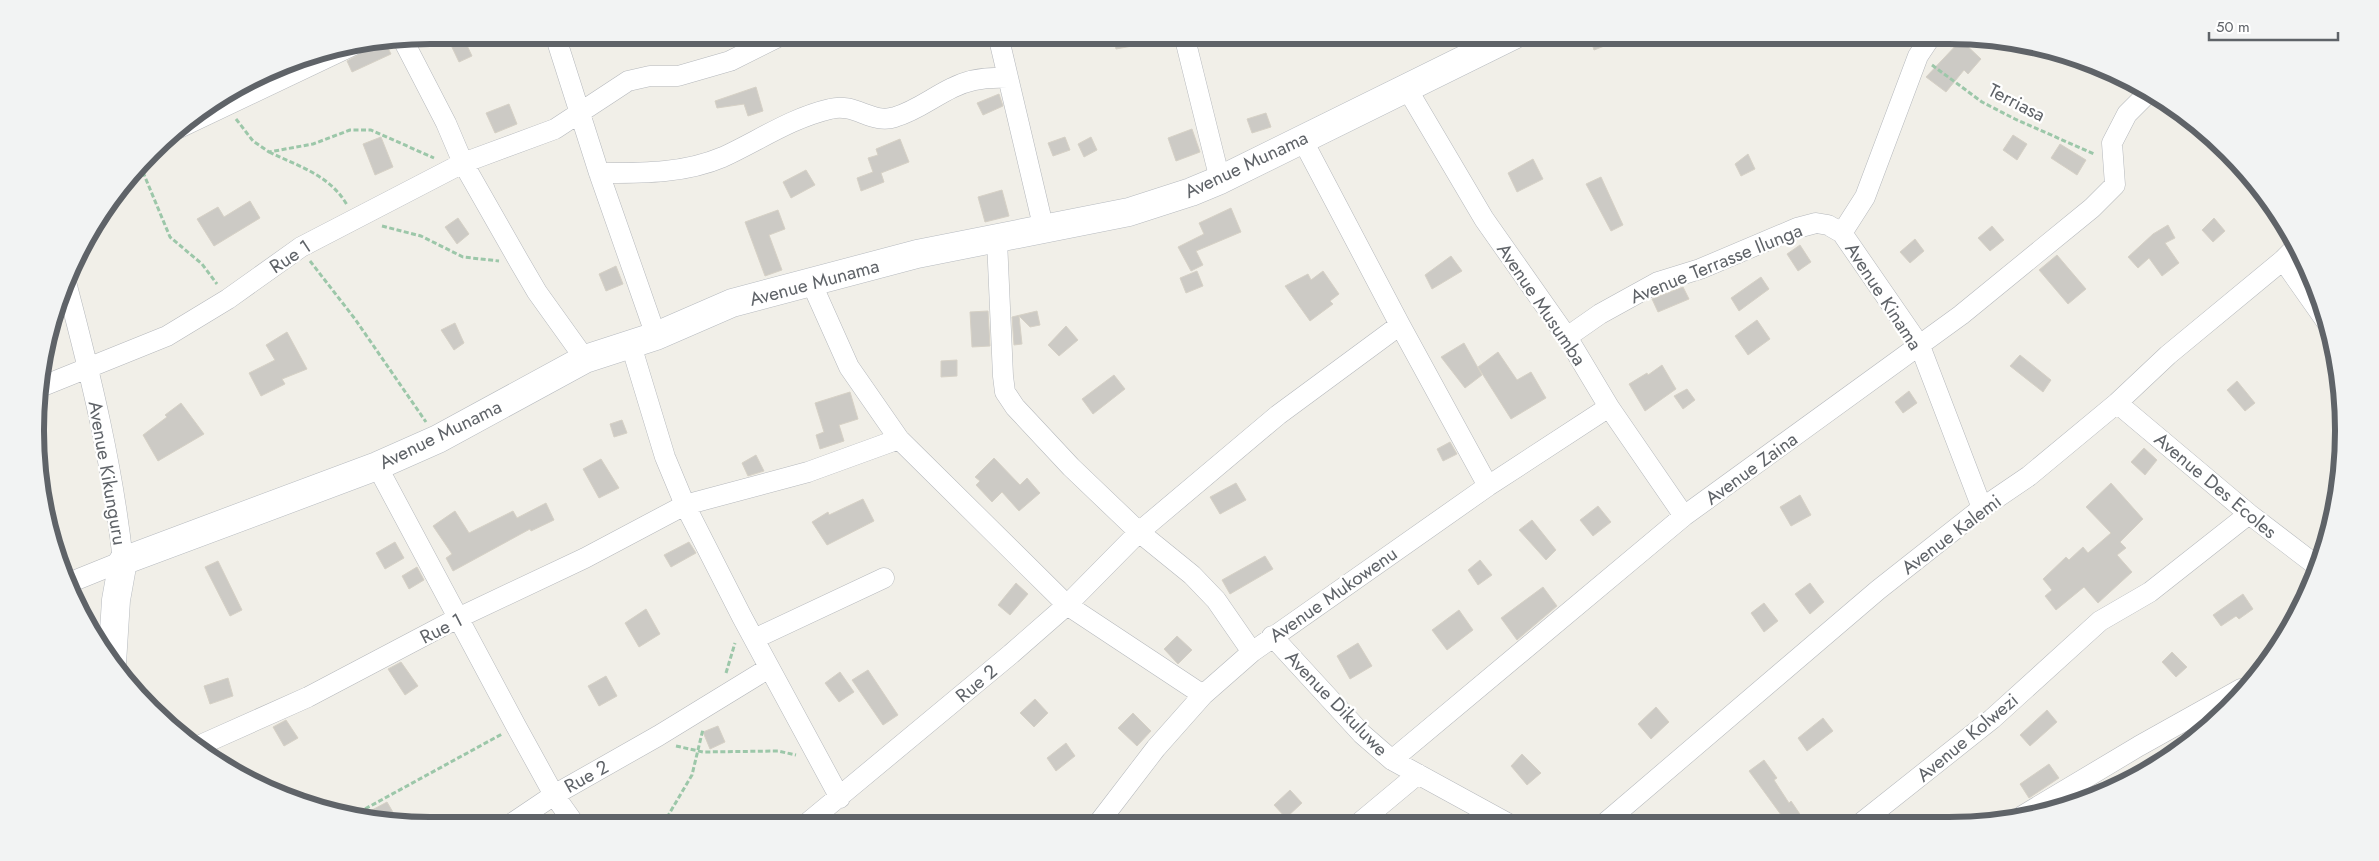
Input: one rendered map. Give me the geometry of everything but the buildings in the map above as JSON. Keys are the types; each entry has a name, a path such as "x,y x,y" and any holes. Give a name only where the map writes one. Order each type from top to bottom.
{"street":[{"path":"558,44 599,174 643,340 665,457 685,505 754,640 840,798"},
{"name":"Rue 1","path":"47,384 167,336 228,299 301,247 463,163 555,129 580,114 614,89 638,77 678,76 730,62 765,44"},
{"path":"1000,44 1044,230"},
{"path":"1186,44 1220,180"},
{"name":"Avenue Munama","path":"123,561 378,466 438,439 585,359 643,340 732,303 917,254 997,240 1129,212 1191,192 1220,180 1495,44"},
{"name":"Avenue Kinama","path":"1926,44 1918,56 1865,197 1842,232 1920,346 1982,508"},
{"path":"406,45 446,122 463,163 537,292 585,359"},
{"path":"228,101 321,60"},
{"path":"599,174 659,173 691,167 722,157 802,118 829,109 844,106 878,118 893,118 911,112 954,87 987,78 1008,78"},
{"name":"Avenue Musumba","path":"1406,87 1484,219 1567,337 1609,407 1684,516"},
{"path":"2112,159 2112,143 2127,114 2144,97"},
{"path":"1302,138 1400,325 1488,486"},
{"name":"Avenue Zaina","path":"1392,760 1684,516 1920,346 2092,208 2115,185 2112,159"},
{"name":"Avenue Terrasse Ilunga","path":"1567,337 1600,314 1658,282 1700,269 1797,228 1816,223 1828,225 1842,232"},
{"path":"997,240 1006,392 1015,407 1058,454 1139,532 1192,575 1216,600 1252,652"},
{"path":"2290,253 2307,285"},
{"name":"Avenue Kalemi","path":"1612,817 1878,590 1982,508 2029,476 2118,402 2168,355 2290,253"},
{"path":"811,282 849,367 899,439 1067,605 1203,695"},
{"name":"Avenue Kikunguru","path":"69,293 88,367 118,508 123,561 116,600 113,650"},
{"name":"Rue 2","path":"815,817 1067,605 1139,532 1278,415 1400,325"},
{"name":"Avenue Des Ecoles","path":"2118,402 2249,514 2312,562"},
{"name":"Avenue Mukowenu","path":"1102,817 1156,748 1203,695 1252,652 1272,636 1488,486 1609,407"},
{"name":"Rue 1","path":"204,743 308,697 458,618 585,558 685,505 808,472 899,439"},
{"path":"378,466 516,726 554,794 570,817"},
{"name":"Avenue Kolwezi","path":"1868,817 1992,718 2100,621 2150,592 2249,514"},
{"path":"74,581 123,561"},
{"path":"754,640 884,578"},
{"name":"Avenue Dikuluwe","path":"1272,636 1362,734 1392,760 1496,817"},
{"name":"Rue 2","path":"521,817 554,794 658,736 769,668"},
{"path":"2037,807 2139,746 2231,695"},
{"path":"1366,817 1418,774"}],"path":[{"name":"Terriasa","path":"1918,56 1982,102 2098,156 2112,159"},
{"path":"227,102 244,132 269,152 313,144 350,130 371,130 444,162 463,163"},
{"path":"143,172 170,237 202,264 228,299"},
{"path":"301,247 355,319 438,439"},
{"path":"361,811 516,726"},
{"path":"658,736 669,744 703,752 778,752 818,758"}]}
